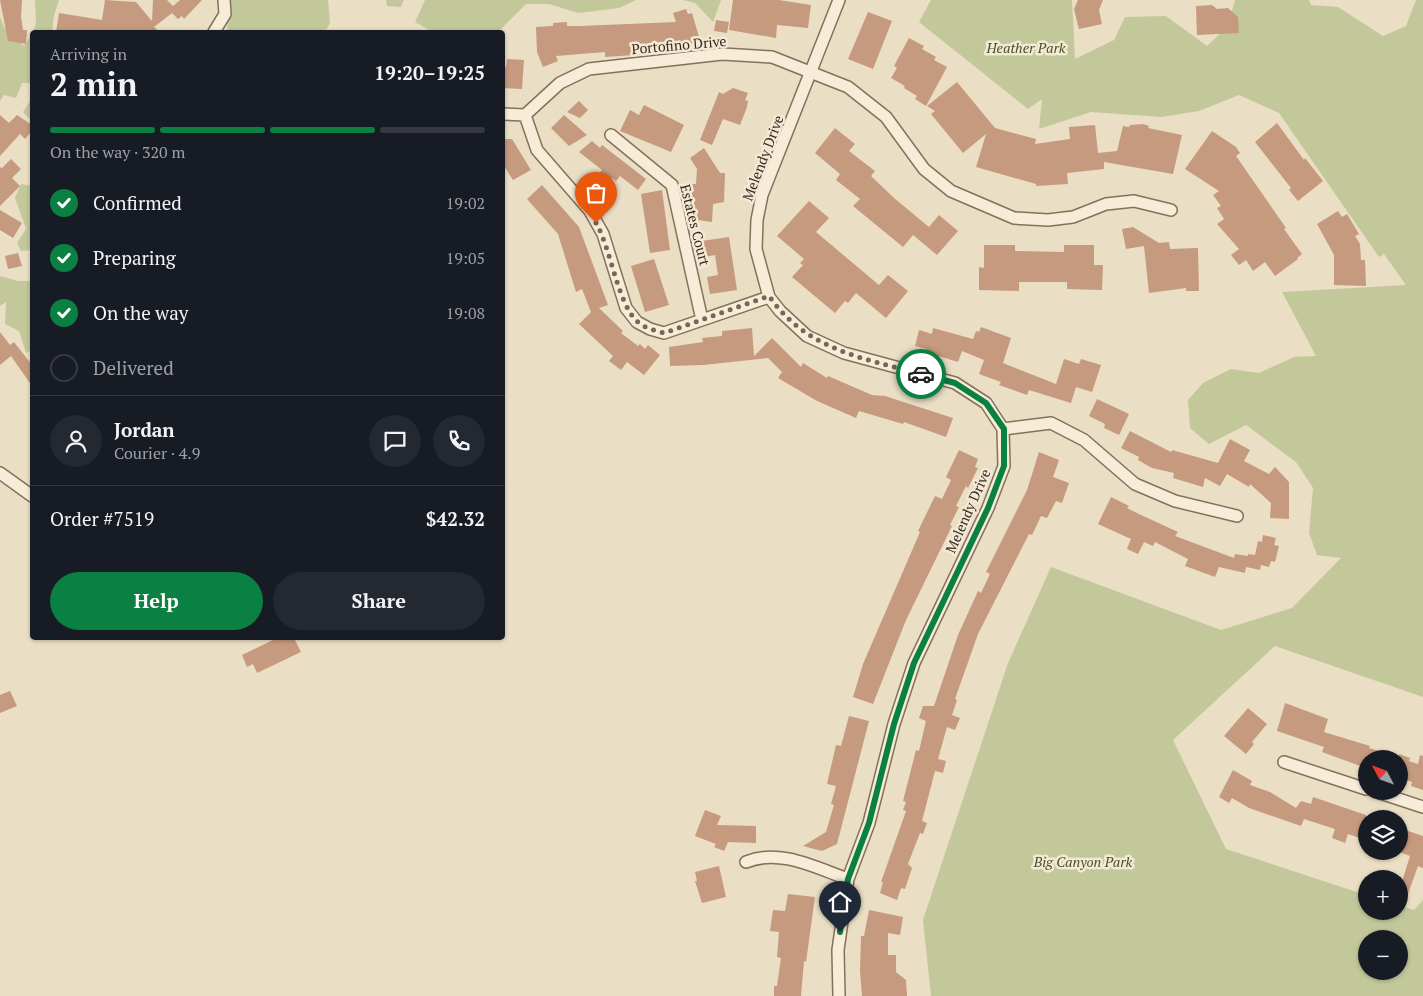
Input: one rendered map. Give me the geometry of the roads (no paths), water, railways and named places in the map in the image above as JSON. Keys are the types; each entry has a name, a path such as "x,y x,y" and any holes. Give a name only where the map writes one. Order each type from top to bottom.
{"street":[{"path":"215,30 225,14 224,0"},
{"name":"Melendy Drive","path":"839,0 812,73 762,195 757,220 756,249 769,296 780,312 807,336 844,353 955,383 986,403 1004,429 1004,466 988,508 914,663 894,724 869,823 848,879 838,950 839,996"},
{"name":"Portofino Drive","path":"525,115 560,84 589,69 722,54 772,57 848,87 886,117 924,170 951,191 1014,218 1048,220 1073,217 1106,204 1134,201 1171,210"},
{"path":"505,114 525,115 538,150 590,211 603,234 626,308 637,322 650,329 664,333 769,296"},
{"name":"Estates Court","path":"611,135 672,184 702,320"},
{"path":"1004,429 1051,423 1084,440 1135,484 1175,501 1238,516"},
{"path":"0,473 30,495"},
{"path":"1284,762 1358,786"},
{"path":"1402,800 1423,807"},
{"path":"746,862 758,857 785,857 848,879"}],"park label":[{"name":"Heather Park","path":"1026,48"},
{"name":"Big Canyon Park","path":"1083,862"}]}
